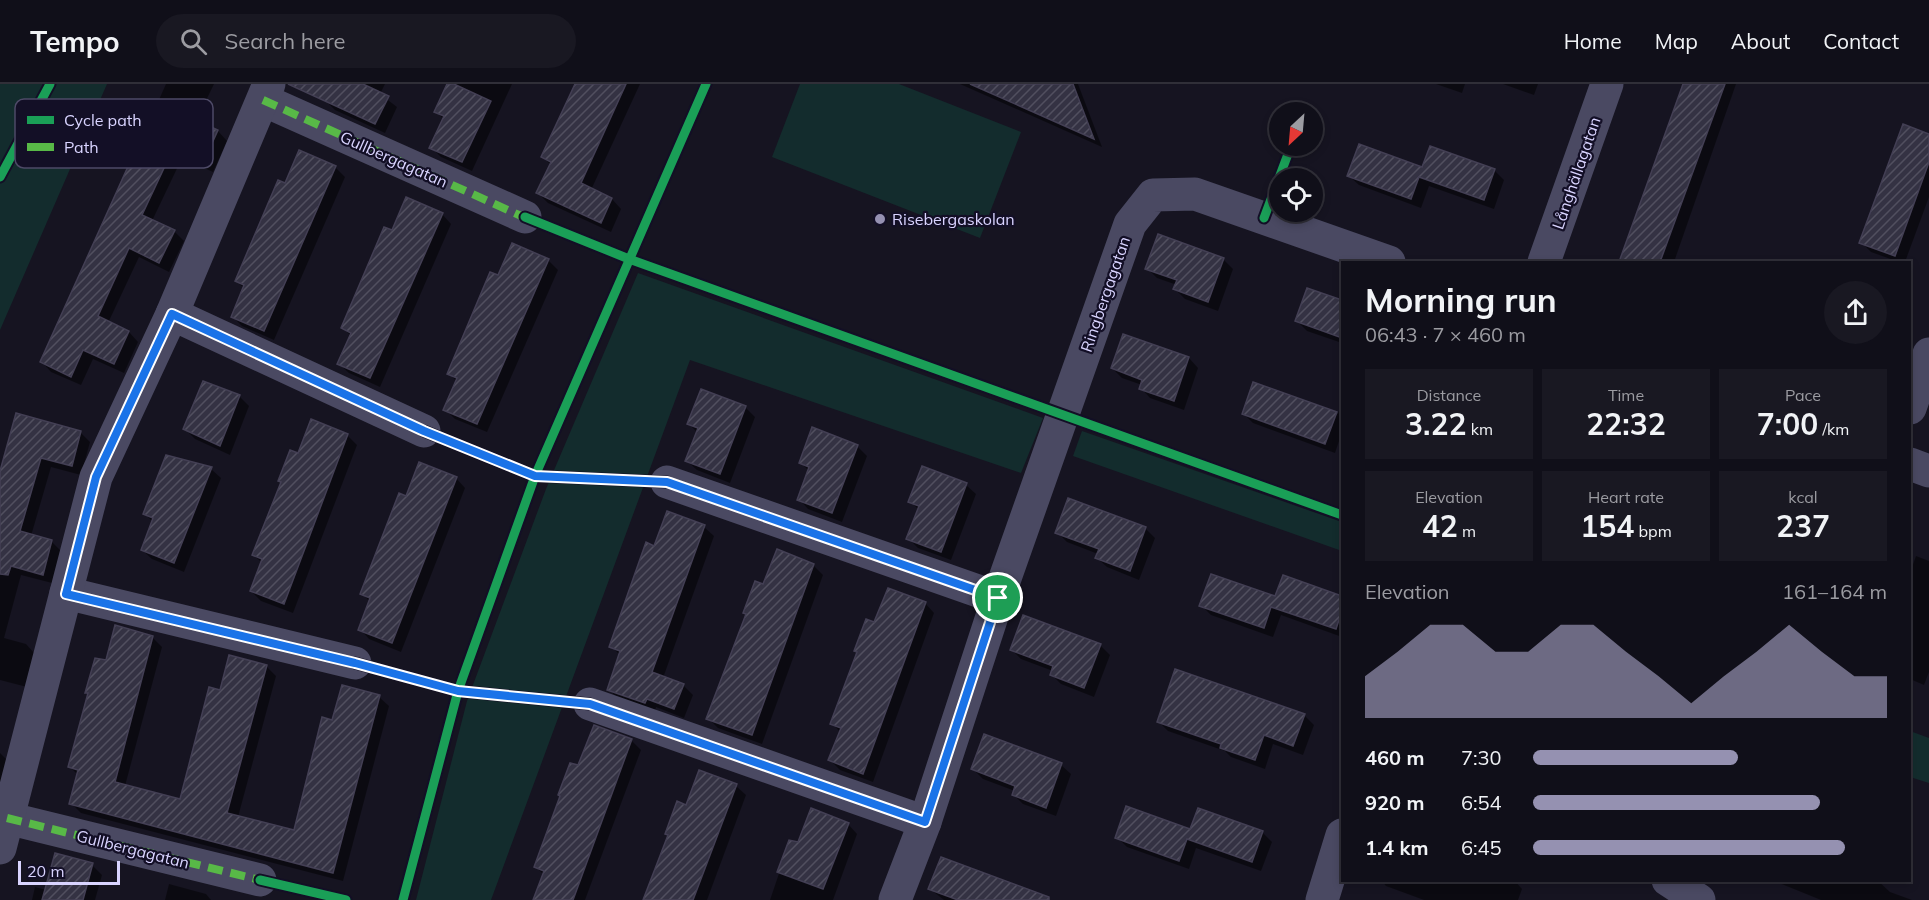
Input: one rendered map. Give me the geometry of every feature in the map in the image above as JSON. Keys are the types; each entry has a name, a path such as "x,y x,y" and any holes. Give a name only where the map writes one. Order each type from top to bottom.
{"street":[{"name":"Långhällagatan","path":"1544,261 1607,84"},
{"name":"Gullbergagatan","path":"260,880 3,833 96,477 172,314 266,92 525,217"},
{"name":"Ringbergagatan","path":"895,900 925,822 998,598 1130,224 1153,195 1195,194 1386,261"},
{"path":"172,314 424,431"},
{"path":"1911,405 1929,354"},
{"path":"1911,464 1929,471"},
{"path":"667,482 998,598"},
{"path":"66,594 355,663"},
{"path":"590,704 925,822"},
{"path":"1322,900 1341,838"},
{"path":"1671,882 1700,900"}],"green space":[{"path":"0,84 107,84 100,99 15,99 15,168 70,168 0,330"},
{"path":"800,84 899,84 1021,132 980,238 772,157"},
{"path":"638,273 1043,418 1021,473 690,360 491,900 416,900 467,701 546,489"},
{"path":"1082,431 1341,522 1341,551 1073,456"},
{"path":"1911,731 1929,738 1929,783 1911,777"}],"building":[{"path":"288,84 363,84 389,96 375,124"},
{"path":"447,84 454,84 491,101 462,162 429,148 444,116 434,112"},
{"path":"575,84 626,84 581,183 612,198 601,223 536,193 551,162 541,157"},
{"path":"970,84 1073,84 1094,139"},
{"path":"1683,84 1725,84 1660,261 1619,261"},
{"path":"1903,124 1929,134 1929,162 1895,256 1859,243"},
{"path":"213,128 218,130 213,141"},
{"path":"1359,144 1422,167 1430,146 1495,169 1484,200 1419,177 1411,199 1347,176"},
{"path":"299,150 336,166 264,331 231,317 244,285 235,281 278,180 285,183"},
{"path":"127,168 164,168 142,215 175,230 159,263 129,248 98,316 129,331 114,364 83,350 71,377 40,362"},
{"path":"406,197 443,213 370,378 337,364 351,333 341,328 384,227 392,230"},
{"path":"1158,234 1224,258 1208,302 1173,289 1177,280 1145,269"},
{"path":"512,243 549,259 477,424 443,410 457,378 447,374 490,272 498,275"},
{"path":"1307,288 1341,300 1341,338 1295,321"},
{"path":"1123,334 1189,357 1174,401 1139,389 1142,380 1111,368"},
{"path":"203,381 240,395 220,446 183,429"},
{"path":"1253,382 1337,412 1325,444 1242,414"},
{"path":"701,389 746,406 720,474 685,461 698,428 687,424"},
{"path":"16,413 81,431 72,466 41,458 20,531 52,540 43,575 11,566 8,575 0,574 0,471"},
{"path":"311,419 348,434 284,604 250,591 262,559 252,555 281,482 278,481 290,450 298,453"},
{"path":"812,427 858,445 832,513 797,500 809,467 799,463"},
{"path":"166,455 212,467 174,563 141,550 153,518 143,514"},
{"path":"419,462 457,477 392,643 358,630 370,598 360,594 399,493 406,496"},
{"path":"922,466 967,483 941,552 906,539 919,506 908,502"},
{"path":"1068,498 1146,527 1130,571 1095,558 1099,549 1055,533"},
{"path":"667,511 705,525 652,672 684,684 674,709 647,699 645,703 607,690 620,651 609,647 646,542 654,546"},
{"path":"777,549 814,564 752,735 706,719 746,614 743,613 755,581 763,584"},
{"path":"1211,574 1275,596 1283,575 1341,596 1341,614 1336,629 1271,607 1264,628 1199,606"},
{"path":"888,588 926,602 863,774 828,760 841,728 830,724 857,652 854,651 866,619 874,622"},
{"path":"1023,615 1101,644 1084,688 1050,675 1053,666 1010,650"},
{"path":"115,625 153,636 115,782 180,799 209,687 220,690 229,655 267,665 227,813 294,830 322,717 332,720 342,685 380,695 333,873 69,804 78,770 68,767 88,693 85,693 95,658 106,660"},
{"path":"1175,669 1305,714 1293,746 1264,735 1255,760 1220,748 1221,744 1157,722"},
{"path":"594,725 632,739 573,900 533,900 544,871 534,867 560,796 558,795 570,763 578,765"},
{"path":"984,734 1062,763 1046,808 1012,795 1015,786 971,769"},
{"path":"699,770 737,784 693,900 643,900 668,835 665,834 677,801 686,805"},
{"path":"1126,806 1190,829 1198,808 1263,831 1252,862 1187,839 1179,861 1115,838"},
{"path":"811,808 849,823 823,889 777,872 789,840 798,842"},
{"path":"55,853 93,863 83,900 42,900"},
{"path":"941,857 1049,897 1049,900 958,900 928,889"}],"marked path":[{"path":"263,100 528,219"},
{"path":"172,314 424,431"},
{"path":"667,482 998,598"},
{"path":"66,593 355,663"},
{"path":"590,704 925,822"},
{"path":"7,818 260,880"}],"cycle path":[{"path":"42,99 50,84"},
{"path":"403,900 458,691 535,476 706,84"},
{"path":"0,177 15,149"},
{"path":"1264,218 1287,156"},
{"path":"525,217 629,259 1341,515"},
{"path":"424,431 535,476 667,482"},
{"path":"355,663 458,691 590,704"},
{"path":"260,880 346,900"}],"place":[{"name":"Risebergaskolan","path":"880,219"}],"route":[{"path":"172,314 424,431 535,476 667,482 998,598 925,822 590,704 458,691 355,663 66,594 96,477 172,314"}]}
